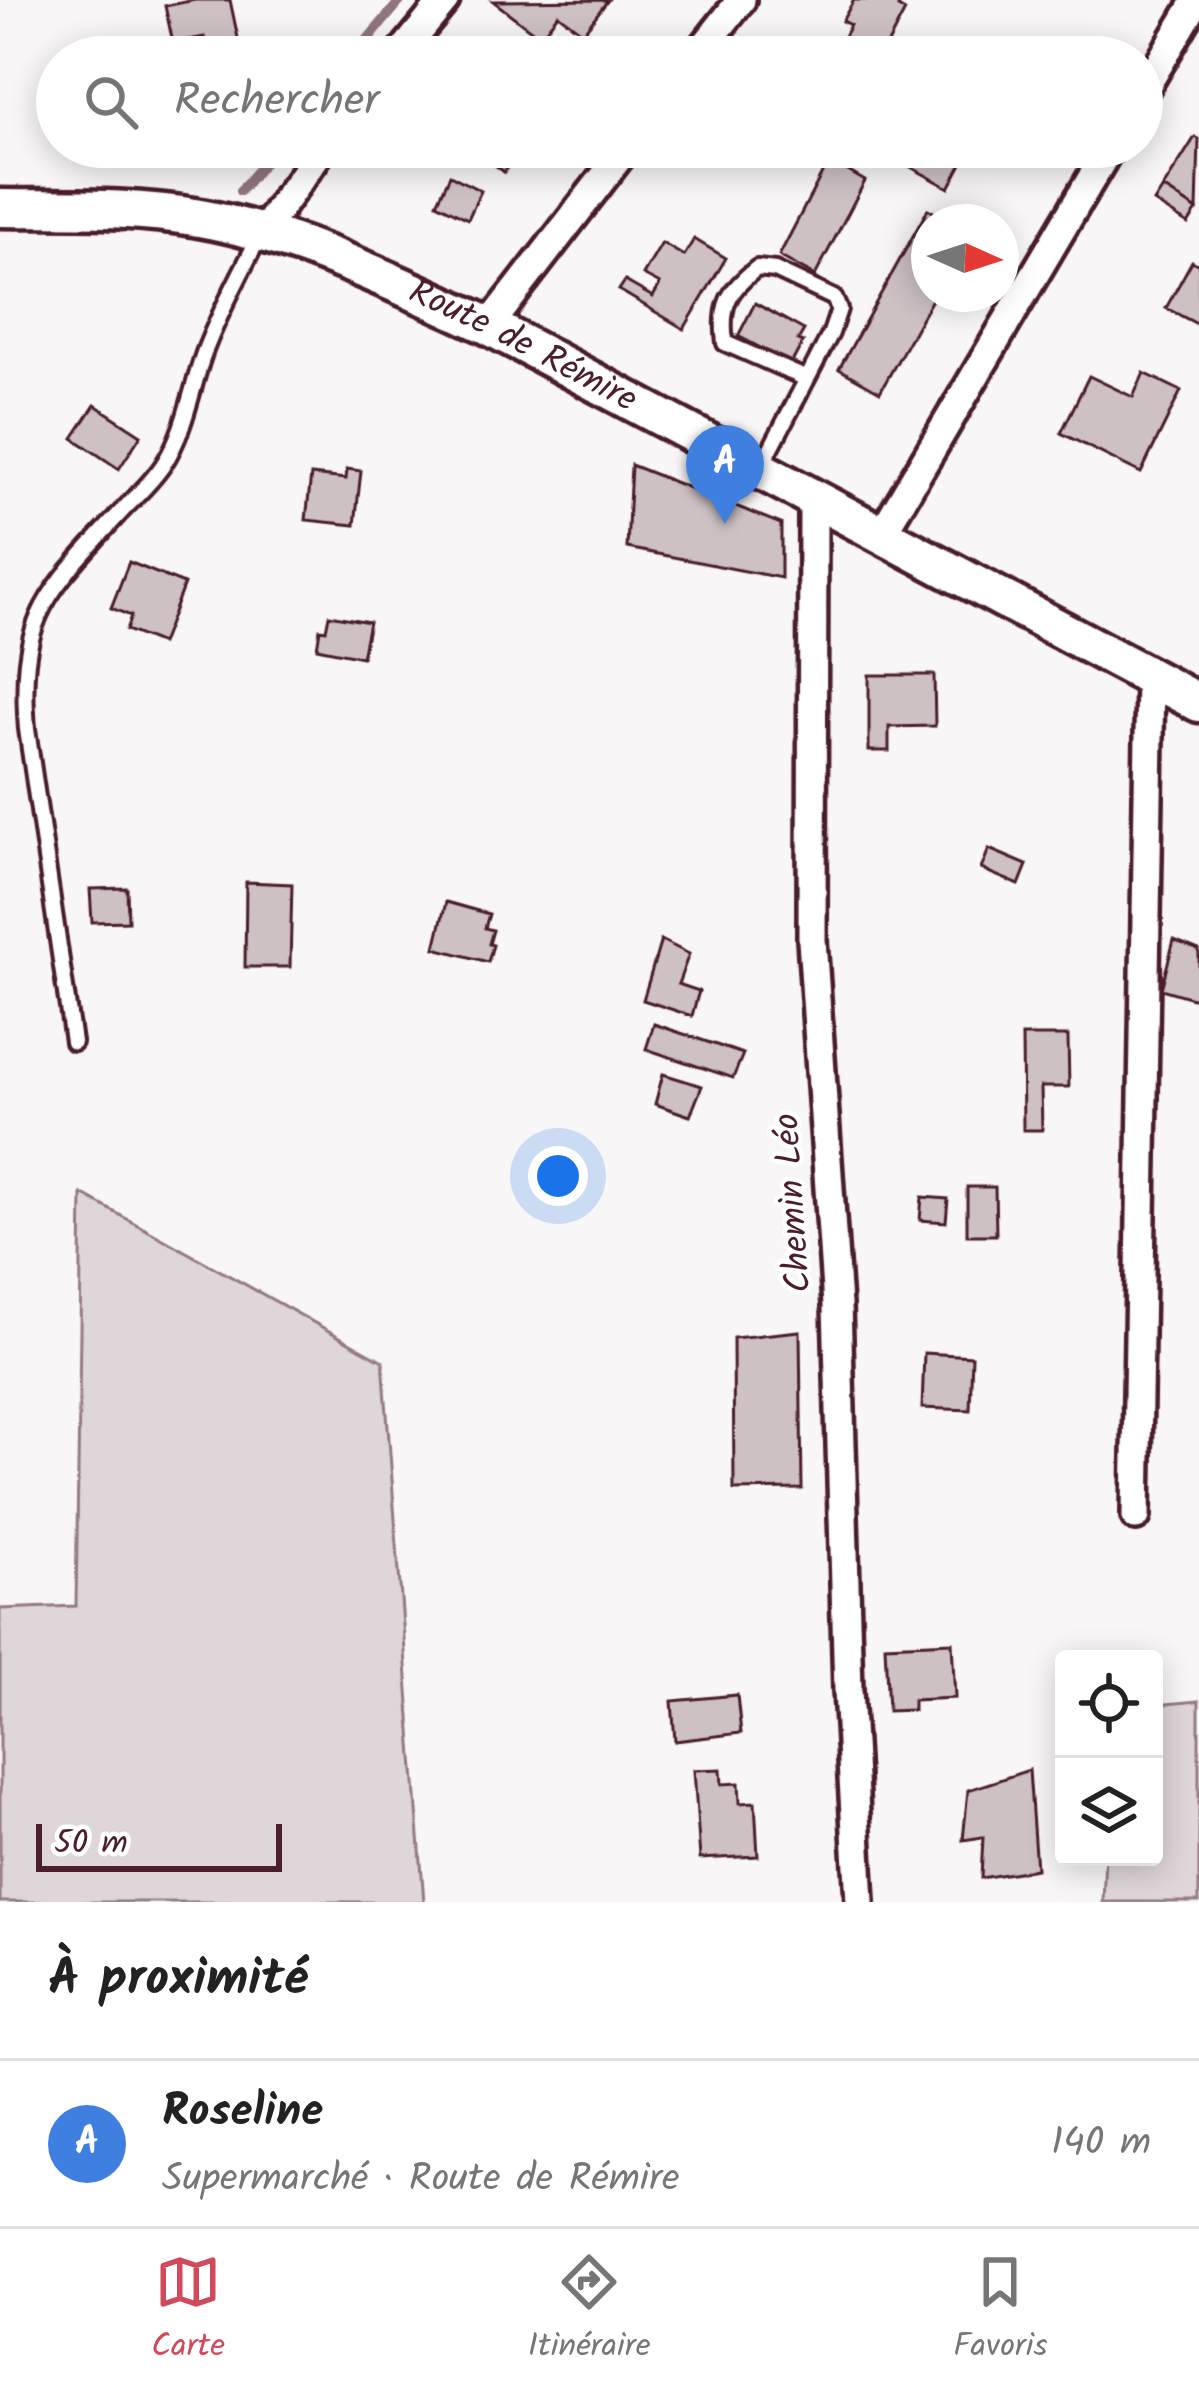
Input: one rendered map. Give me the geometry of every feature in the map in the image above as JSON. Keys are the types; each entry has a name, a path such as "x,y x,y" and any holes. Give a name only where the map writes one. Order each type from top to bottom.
{"main road":[{"name":"Route de Rémire","path":"0,208 115,209 195,218 261,234 376,275 489,326 1199,703"}],"street":[{"path":"415,36 445,0"},
{"path":"713,36 740,0"},
{"path":"1163,57 1197,0"},
{"path":"261,234 308,168"},
{"path":"489,326 611,168"},
{"path":"880,535 1098,168"},
{"name":"Chemin Léo","path":"813,499 812,940 837,1305 847,1667 860,1902"},
{"path":"1136,1516 1150,677"}],"lane":[{"path":"73,1042 27,729 23,678 31,638 39,609 58,582 162,467 179,434 213,329 261,234"},
{"path":"759,470 807,379 839,309 835,298 775,270 758,268 732,289 722,321 725,343 807,379"}],"shaded area":[{"path":"82,1194 383,1361 424,1902 0,1902 0,1609 76,1606"},
{"path":"1199,1701 1199,1902 1103,1902 1105,1866 1163,1866 1163,1704"}],"building":[{"path":"230,0 238,36 171,36 165,6"},
{"path":"608,0 583,33 558,14 541,36 493,1"},
{"path":"854,0 902,0 898,7 905,11 892,36 844,36 850,25 842,21"},
{"path":"1195,137 1199,139 1197,210 1163,188"},
{"path":"825,168 843,168 865,181 815,276 779,256"},
{"path":"912,168 960,168 949,188"},
{"path":"450,175 481,191 468,219 437,203"},
{"path":"1163,188 1197,210 1188,224 1154,202"},
{"path":"694,239 726,258 684,329 619,290 625,281 653,297 660,284 643,275 662,243 684,256"},
{"path":"911,240 911,312 925,312 880,392 839,369"},
{"path":"1192,261 1199,265 1199,325 1166,308"},
{"path":"755,303 804,330 791,364 738,336"},
{"path":"1144,373 1181,391 1141,473 1061,433 1089,376 1133,397"},
{"path":"95,405 141,435 119,469 73,438"},
{"path":"631,465 781,524 781,578 627,548"},
{"path":"347,469 361,471 355,525 306,520 311,475 346,479"},
{"path":"129,562 184,584 161,644 126,630 131,616 111,608"},
{"path":"329,615 369,622 362,657 317,648 320,629 326,630"},
{"path":"869,675 934,675 935,726 889,727 889,751 869,751"},
{"path":"989,849 1027,865 1019,885 981,869"},
{"path":"246,882 292,884 290,967 245,967"},
{"path":"127,888 128,921 92,922 90,889"},
{"path":"446,902 489,914 485,928 493,930 489,944 493,945 488,962 435,948"},
{"path":"661,940 689,954 678,984 699,991 692,1016 643,1000"},
{"path":"1174,940 1199,950 1199,1000 1161,989"},
{"path":"654,1024 743,1054 733,1078 646,1049"},
{"path":"1022,1036 1068,1036 1069,1087 1041,1087 1042,1130 1023,1130"},
{"path":"663,1074 702,1086 690,1116 655,1104"},
{"path":"967,1187 995,1187 996,1235 967,1235"},
{"path":"922,1197 948,1199 946,1222 920,1220"},
{"path":"800,1331 802,1489 734,1490 733,1338"},
{"path":"924,1353 972,1356 970,1410 922,1408"},
{"path":"952,1642 955,1698 913,1700 913,1710 888,1711 885,1645"},
{"path":"737,1695 741,1733 675,1741 672,1701"},
{"path":"721,1769 722,1784 739,1783 740,1803 755,1802 758,1856 700,1859 694,1770"},
{"path":"1029,1770 1036,1869 981,1878 983,1837 963,1840 968,1790"}],"waterway":[{"path":"371,36 401,0"},
{"path":"240,191 259,168"}],"place":[{"name":"Roseline","path":"725,524"}]}
